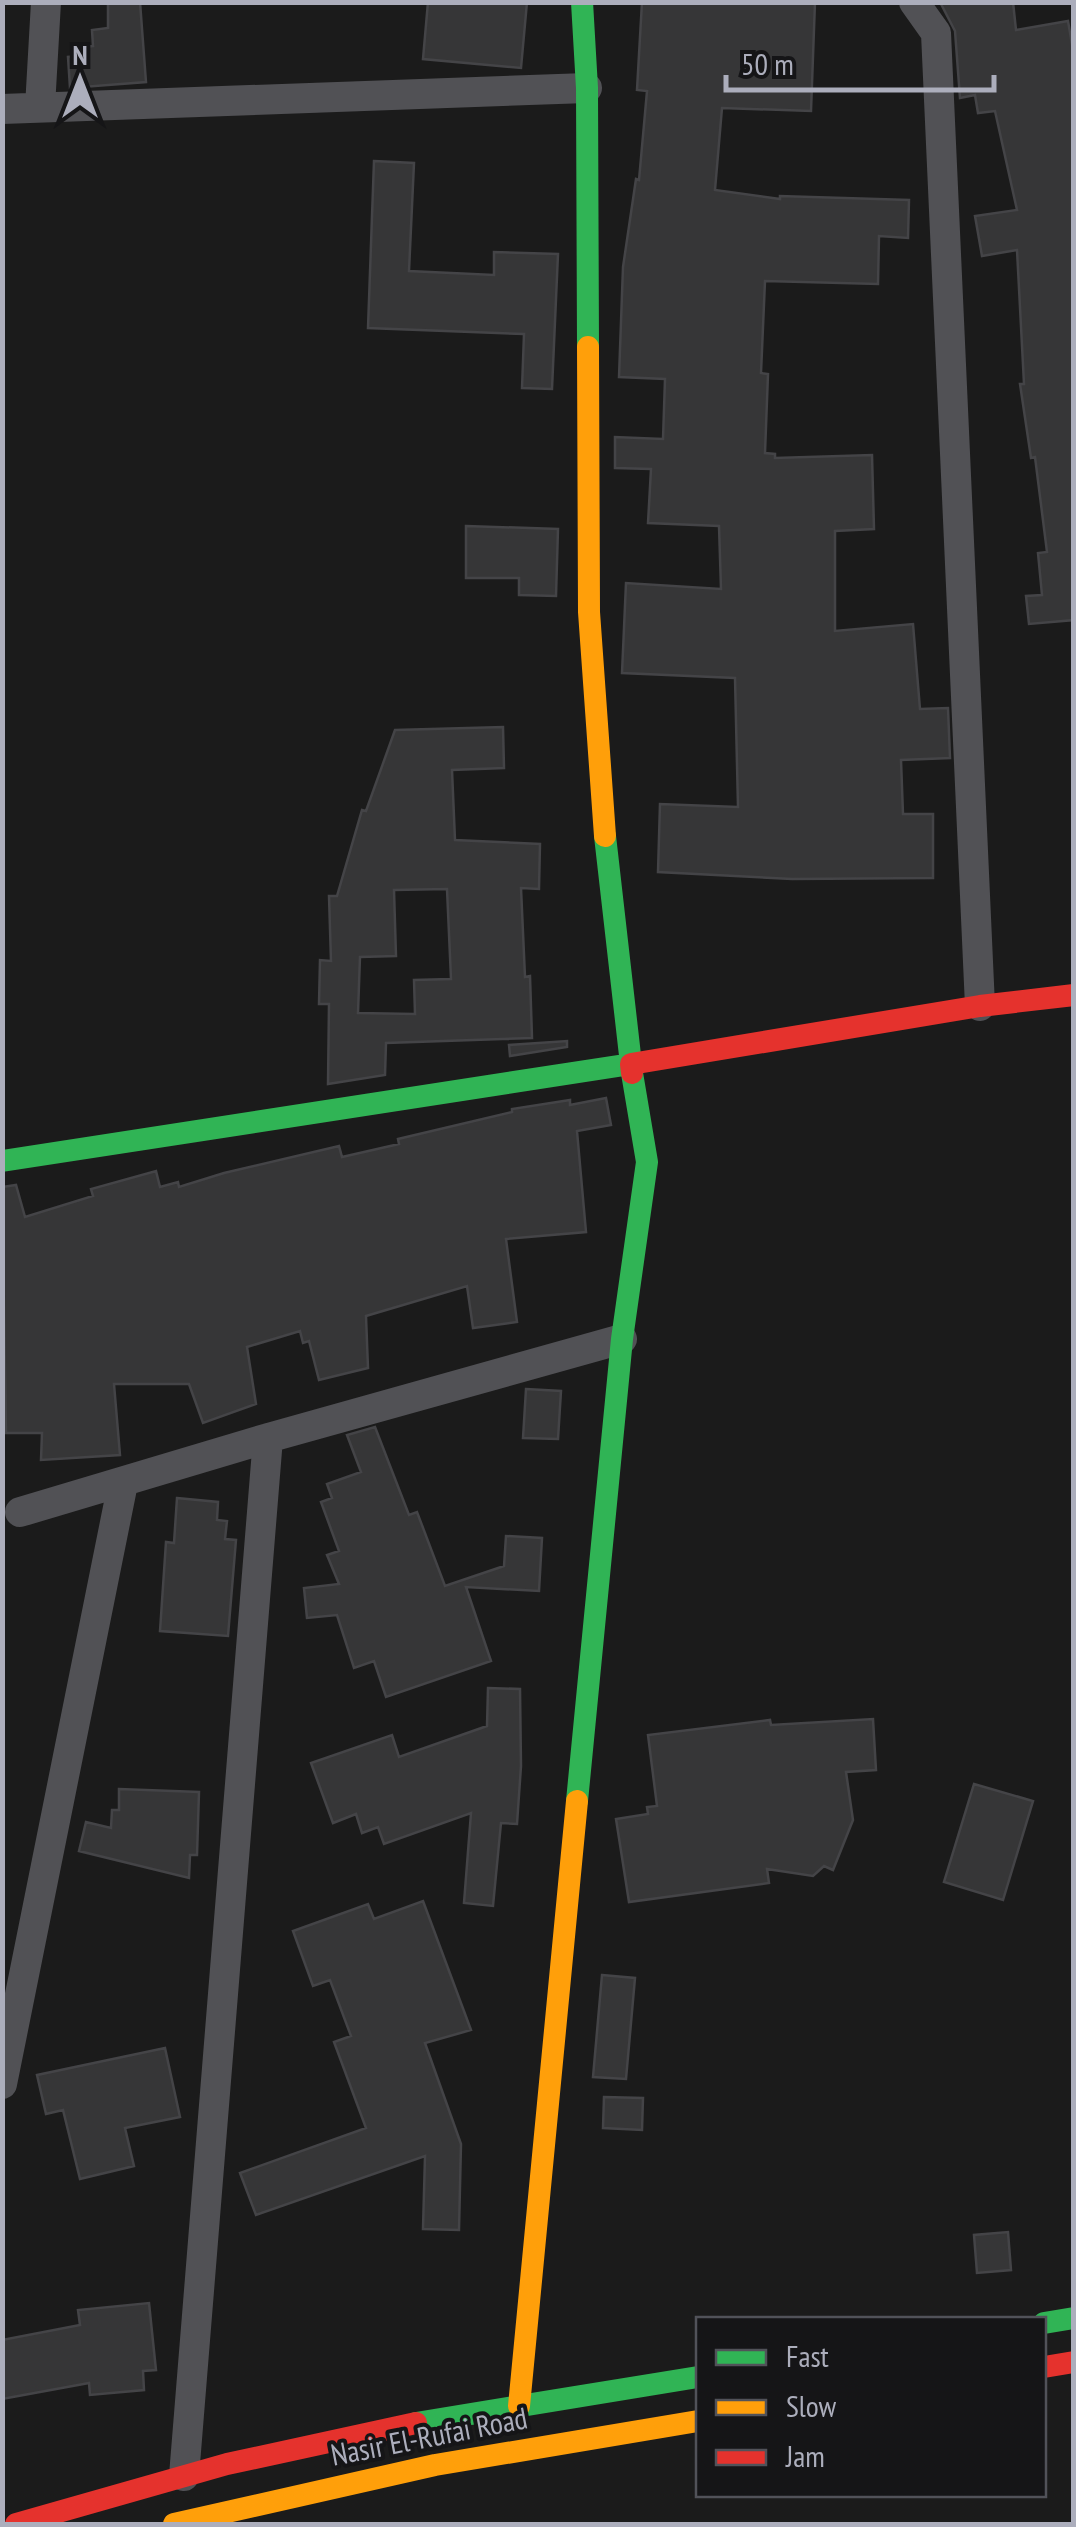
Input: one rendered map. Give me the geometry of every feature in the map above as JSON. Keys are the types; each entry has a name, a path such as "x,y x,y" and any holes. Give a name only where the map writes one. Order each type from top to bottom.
{"street":[{"path":"40,107 46,2"},
{"path":"519,2406 622,1340 647,1162 631,1064 604,831 589,612 587,88 582,2"},
{"path":"914,2 936,33 980,1006"},
{"path":"2,110 587,88"},
{"path":"2,1161 980,1006 1074,995"},
{"path":"20,1512 268,1438 622,1340"},
{"path":"184,2476 268,1438"},
{"path":"2,2084 123,1483"},
{"path":"1046,2322 1074,2318"},
{"path":"1046,2367 1074,2362"},
{"name":"Nasir El-Rufai Road","path":"16,2524 184,2476 388,2428 696,2377"},
{"name":"Nasir El-Rufai Road","path":"174,2524 254,2503 420,2469 696,2421"}],"building":[{"path":"108,2 140,2 146,82 70,88 68,57 79,56 79,47 93,46 92,30 108,28"},
{"path":"428,2 527,2 521,68 423,59"},
{"path":"642,2 815,2 811,111 722,108 715,190 780,199 909,200 908,238 879,236 878,284 765,281 761,373 768,374 765,453 775,454 775,458 872,455 874,529 835,531 835,631 913,624 920,709 948,708 950,758 901,760 903,814 933,814 933,878 792,879 658,872 660,804 738,807 735,678 622,673 626,583 721,589 719,526 648,523 651,469 615,468 615,437 663,439 665,379 619,377 623,267 636,179 639,180 647,91 637,90"},
{"path":"940,2 1013,2 1016,30 1068,21 1074,56 1074,620 1029,624 1026,596 1042,595 1038,553 1047,552 1035,457 1031,458 1020,384 1024,384 1017,250 982,256 975,216 1017,210 995,111 978,113 975,95 960,98 955,31"},
{"path":"374,161 414,163 409,271 494,275 494,252 558,254 552,389 522,388 524,334 368,328"},
{"path":"466,526 558,529 556,596 519,595 519,578 466,578"},
{"path":"503,727 504,768 452,770 455,840 540,844 539,889 521,888 532,1038 386,1043 385,1075 328,1084 329,1004 319,1004 320,960 331,961 329,896 337,896 362,810 366,811 395,730","holes":["447,889 451,979 414,980 415,1014 358,1013 360,957 396,956 394,890"]},
{"path":"567,1041 567,1047 510,1056 509,1045"},
{"path":"606,1098 611,1125 577,1131 586,1232 506,1239 517,1322 473,1328 467,1286 366,1316 368,1368 319,1380 309,1341 303,1343 300,1331 247,1347 256,1404 203,1423 189,1384 114,1384 120,1455 41,1460 42,1433 6,1433 2,1187 16,1185 25,1217 93,1196 91,1189 156,1171 160,1187 178,1182 179,1187 339,1146 342,1157 399,1144 398,1139 512,1109"},
{"path":"526,1389 561,1391 558,1439 523,1438"},
{"path":"375,1427 409,1515 417,1512 445,1586 504,1566 506,1536 542,1538 539,1591 466,1587 491,1661 386,1697 374,1661 354,1668 337,1615 307,1618 304,1588 339,1584 327,1555 339,1551 321,1502 332,1498 327,1484 361,1472 347,1435"},
{"path":"177,1498 218,1502 217,1520 227,1521 225,1539 236,1540 228,1636 160,1631 166,1542 174,1543"},
{"path":"488,1688 520,1689 517,1824 501,1823 493,1906 464,1903 471,1813 384,1844 378,1827 362,1833 356,1814 333,1823 311,1763 392,1735 399,1757 487,1726"},
{"path":"873,1719 876,1770 846,1772 853,1820 833,1870 824,1866 813,1876 767,1869 769,1883 629,1902 616,1819 648,1814 647,1807 657,1806 648,1735 770,1720 771,1725"},
{"path":"974,1784 1033,1801 1003,1900 944,1882"},
{"path":"119,1789 199,1792 197,1855 190,1855 189,1878 79,1851 86,1822 111,1828 112,1810 119,1810"},
{"path":"423,1901 471,2030 425,2043 461,2144 459,2230 423,2229 425,2156 256,2215 240,2173 366,2128 334,2042 351,2036 330,1980 313,1986 293,1931 368,1904 374,1919"},
{"path":"602,1975 635,1978 626,2079 593,2077"},
{"path":"165,2048 180,2117 125,2128 134,2166 80,2179 63,2110 46,2114 37,2075"},
{"path":"604,2097 643,2098 642,2130 603,2128"},
{"path":"1008,2232 1011,2270 977,2273 974,2235"},
{"path":"149,2303 156,2370 143,2371 144,2390 90,2395 89,2383 2,2399 2,2340 80,2325 78,2310"}],"traffic: fast":[{"path":"582,2 587,88 588,347"},
{"path":"2,1161 631,1064 605,836"},
{"path":"577,1801 622,1339 647,1162 632,1073"},
{"path":"1046,2323 1074,2318"},
{"path":"416,2423 696,2377"}],"traffic: slow":[{"path":"588,347 589,612 605,836"},
{"path":"519,2406 577,1801"},
{"path":"174,2524 435,2465 696,2421"}],"traffic: jam":[{"path":"632,1073 631,1064 980,1006 1074,995"},
{"path":"1046,2367 1074,2362"},
{"path":"16,2524 227,2464 416,2423"}]}
